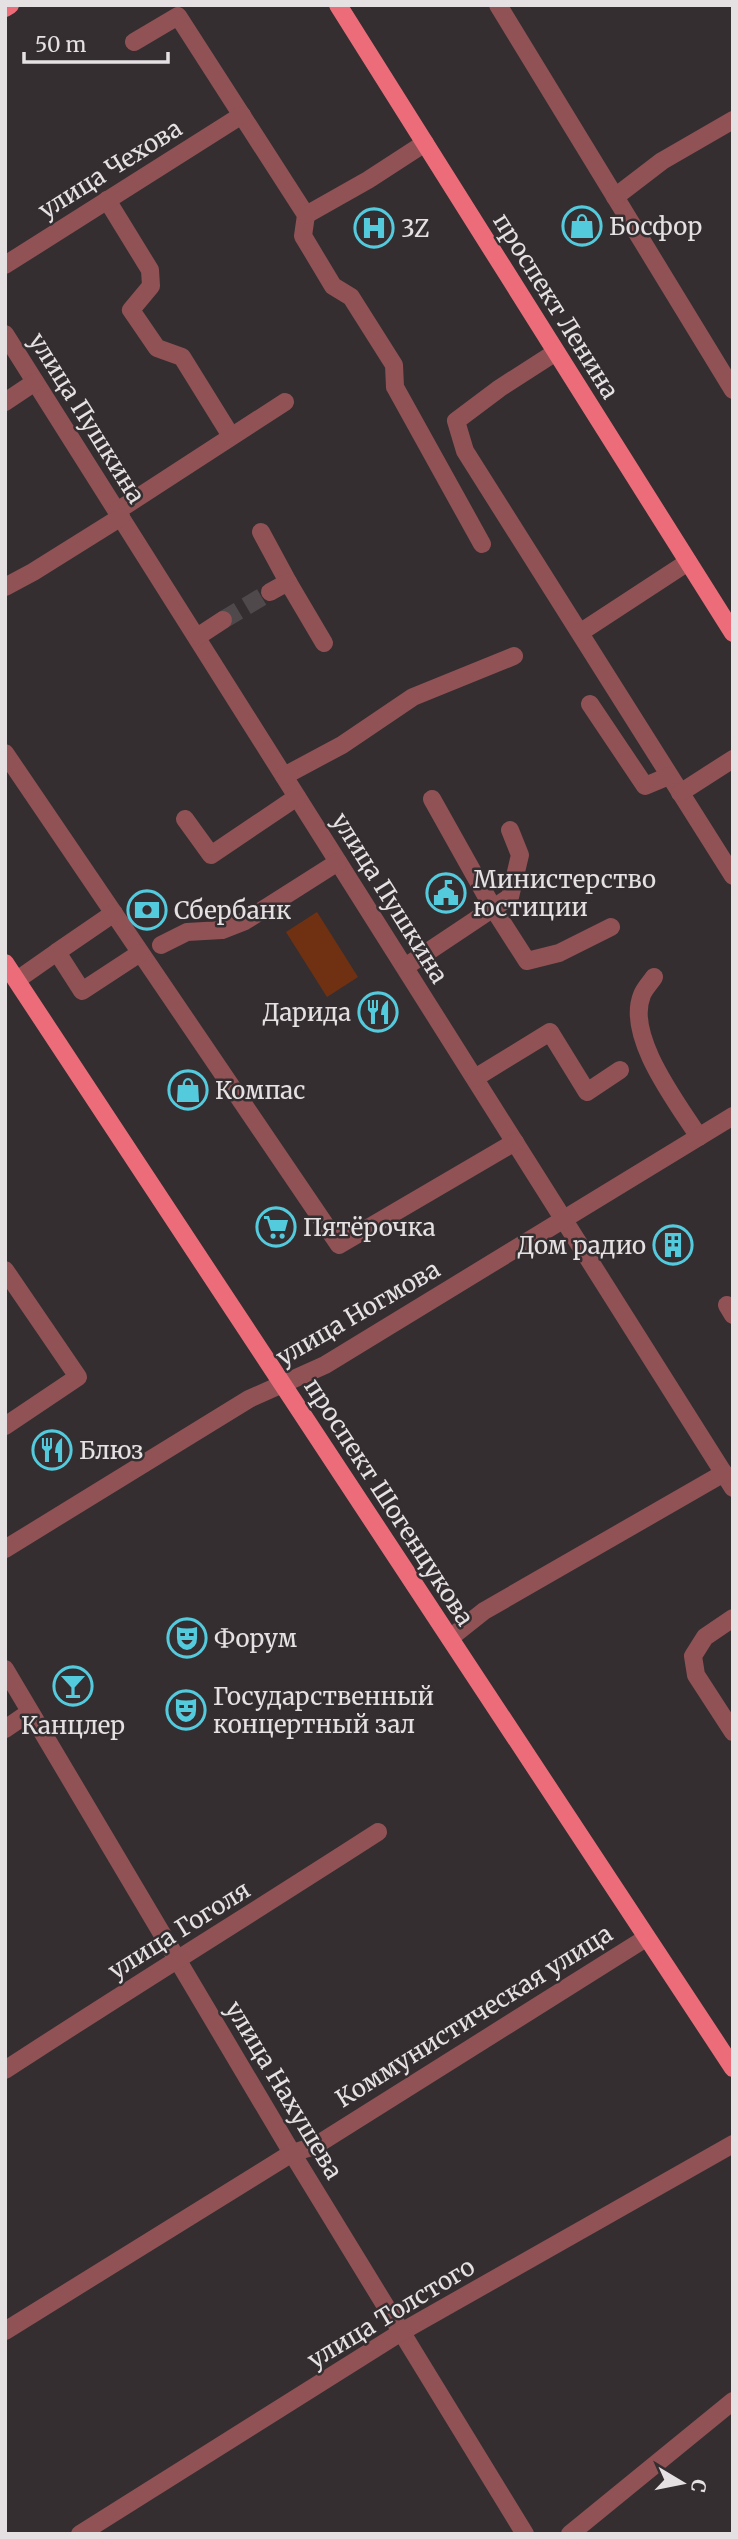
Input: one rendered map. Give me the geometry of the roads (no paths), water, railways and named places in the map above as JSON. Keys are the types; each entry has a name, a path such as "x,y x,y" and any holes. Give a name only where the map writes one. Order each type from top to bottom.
{"main road":[{"path":"5,8 10,5"},
{"name":"проспект Ленина","path":"338,5 733,634"},
{"name":"проспект Шогенцукова","path":"5,963 733,2068"}],"street":[{"path":"498,5 733,390"},
{"path":"134,41 178,16 306,215 303,236 333,286 351,297 394,365 395,387 482,544"},
{"name":"улица Чехова","path":"5,265 242,115"},
{"path":"615,197 662,161 733,120"},
{"path":"306,215 368,180 425,143"},
{"path":"107,200 150,270 151,286 131,310 157,348 182,357 230,436"},
{"name":"улица Пушкина","path":"5,334 728,1481"},
{"path":"556,352 500,388 456,421 465,451 733,876"},
{"path":"5,402 35,382"},
{"path":"5,587 33,572 230,436 285,402"},
{"path":"261,532 324,643"},
{"path":"581,632 688,562"},
{"path":"270,592 288,582"},
{"path":"197,637 223,620"},
{"path":"285,776 342,745 413,697 514,656"},
{"path":"590,704 645,786 669,776"},
{"path":"5,753 339,1245 515,1142"},
{"path":"680,793 733,760"},
{"path":"185,819 211,855 297,797"},
{"path":"432,799 492,908 527,961 559,953 611,928"},
{"path":"405,967 510,897 520,855 510,830"},
{"path":"161,945 187,932 222,930 245,921 338,862"},
{"path":"17,980 114,913"},
{"path":"57,952 82,991 140,953"},
{"path":"654,977 642,995 639,1013 643,1036 650,1059 699,1137"},
{"path":"475,1078 550,1032 587,1092 620,1070"},
{"name":"улица Ногмова","path":"5,1549 249,1399 325,1365 733,1116"},
{"path":"5,1270 78,1377 5,1426"},
{"path":"450,1638 484,1611 728,1481"},
{"path":"733,1618 705,1637 693,1656 696,1675 733,1732"},
{"name":"улица Нахушева","path":"5,1669 292,2152 525,2534"},
{"path":"5,1729 30,1712"},
{"name":"улица Гоголя","path":"5,2070 379,1832"},
{"name":"Коммунистическая улица","path":"5,2331 292,2152 315,2146 646,1938"},
{"name":"улица Толстого","path":"80,2534 403,2331 733,2144"},
{"path":"570,2534 733,2401"}],"tunnel":[{"path":"223,620 270,592"}],"place":[{"name":"Босфор","path":"582,226"},
{"name":"3Z","path":"374,228"},
{"name":"Министерство юстиции","path":"446,893"},
{"name":"Сбербанк","path":"147,910"},
{"name":"Дарида","path":"378,1012"},
{"name":"Компас","path":"188,1090"},
{"name":"Пятёрочка","path":"276,1227"},
{"name":"Дом радио","path":"673,1245"},
{"name":"Блюз","path":"52,1450"},
{"name":"Форум","path":"187,1638"},
{"name":"Канцлер","path":"73,1686"},
{"name":"Государственный концертный зал","path":"186,1710"}]}
